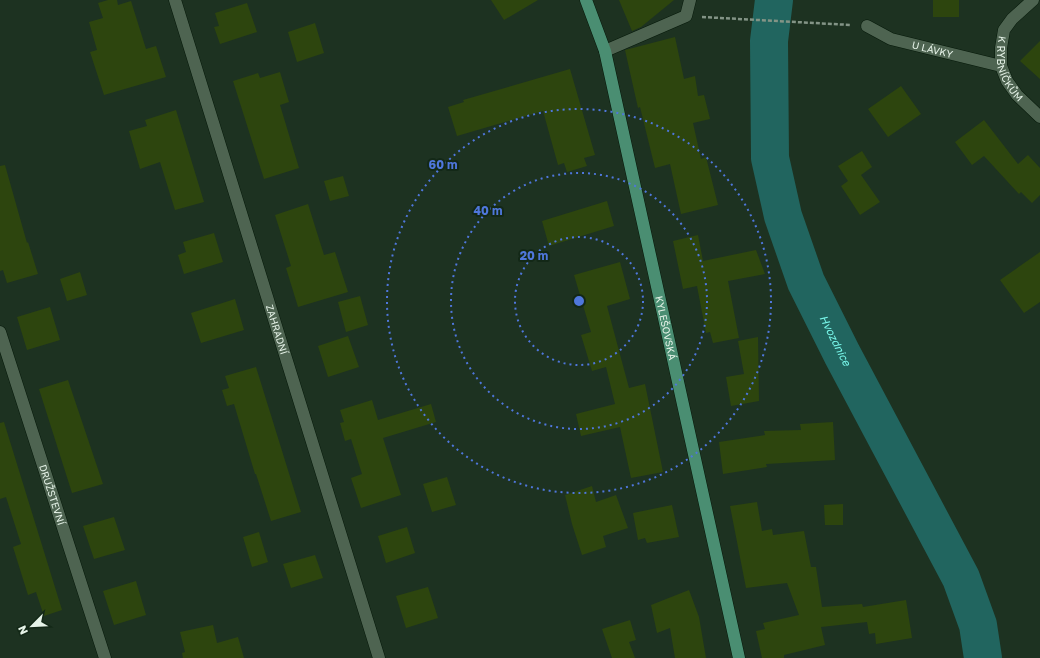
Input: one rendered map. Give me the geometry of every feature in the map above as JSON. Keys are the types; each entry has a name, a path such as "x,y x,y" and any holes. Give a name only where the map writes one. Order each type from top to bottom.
{"main road":[{"name":"KYLEŠOVSKÁ","path":"586,0 605,51 739,658"}],"street":[{"name":"ZAHRADNÍ","path":"175,0 379,658"},
{"path":"605,51 686,16 690,0"},
{"name":"K RYBNÍČKŮM","path":"1033,0 1012,19 1004,30 1000,48 1001,66 1008,81 1018,96 1040,117"},
{"name":"U LÁVKY","path":"867,26 890,38 1001,66"},
{"name":"DRUŽSTEVNÍ","path":"0,332 105,658"}],"path":[{"path":"708,18 867,26"}],"building":[{"path":"108,0 117,0 118,5 131,1 146,49 156,46 166,77 104,95 90,52 97,50 89,22 103,18 98,3"},
{"path":"491,0 538,0 504,20"},
{"path":"619,0 674,0 641,27 632,31"},
{"path":"933,0 959,0 959,17 933,17"},
{"path":"247,3 257,32 220,44 214,27 219,26 215,13"},
{"path":"315,23 324,53 297,62 288,32"},
{"path":"675,37 684,79 695,76 698,96 704,95 710,119 693,123 701,159 706,157 718,205 681,214 670,164 655,168 640,107 638,108 625,50"},
{"path":"1040,41 1040,79 1020,61"},
{"path":"570,69 595,155 584,158 587,166 567,172 564,163 558,165 543,111 457,136 448,107 464,102 463,100"},
{"path":"280,72 289,102 280,105 299,168 264,179 233,81 258,73 260,78"},
{"path":"901,86 921,114 888,137 868,109"},
{"path":"176,110 204,202 175,210 160,162 140,169 129,131 147,126 145,120"},
{"path":"984,120 1018,164 1028,155 1040,168 1040,195 1032,203 1021,192 1019,194 984,156 972,165 955,142"},
{"path":"862,151 872,167 861,175 880,202 860,215 841,186 848,181 838,166"},
{"path":"5,165 27,243 28,242 38,274 7,283 3,270 0,271 0,166"},
{"path":"343,176 349,196 330,201 324,181"},
{"path":"607,201 614,226 549,246 542,221"},
{"path":"308,204 324,255 335,252 348,292 298,307 286,268 291,266 275,215"},
{"path":"214,233 223,262 184,274 178,255 186,252 183,242"},
{"path":"698,235 703,261 756,250 765,274 728,281 739,338 713,343 710,332 706,333 697,286 683,289 673,241"},
{"path":"1040,252 1040,302 1024,313 1000,280"},
{"path":"620,262 630,299 607,306 629,388 645,384 663,472 631,478 620,427 581,436 576,414 615,404 606,367 592,371 581,335 591,332 574,275"},
{"path":"80,272 87,295 67,301 60,279"},
{"path":"360,296 368,325 346,332 338,302"},
{"path":"235,299 244,330 201,343 191,313"},
{"path":"50,307 60,340 27,350 17,317"},
{"path":"348,336 359,367 328,377 318,346"},
{"path":"758,337 759,401 731,406 726,377 744,374 738,341"},
{"path":"256,367 301,512 271,521 234,404 227,406 222,390 229,388 225,376"},
{"path":"68,380 103,484 72,493 39,389"},
{"path":"372,400 378,420 431,404 436,422 383,438 401,495 361,508 351,478 362,474 351,439 345,441 340,423 344,422 340,410"},
{"path":"4,422 62,610 44,616 36,592 28,595 13,547 21,544 6,497 0,499 0,423"},
{"path":"833,422 835,460 766,464 767,467 723,474 719,442 765,435 764,431 801,430 800,424"},
{"path":"447,477 456,505 432,512 423,484"},
{"path":"592,486 596,502 616,495 628,528 603,536 606,547 582,555 565,495"},
{"path":"757,502 762,531 772,529 773,535 804,531 811,567 816,567 822,607 862,604 863,607 906,600 912,638 876,644 875,633 869,634 867,622 821,627 825,645 784,655 784,658 762,658 756,631 765,629 763,623 799,615 787,583 746,588 730,506"},
{"path":"843,504 843,525 825,525 824,505"},
{"path":"672,505 679,537 647,543 645,538 638,540 633,513"},
{"path":"114,517 125,550 94,559 83,526"},
{"path":"407,527 415,553 386,563 378,536"},
{"path":"259,532 268,562 252,567 243,537"},
{"path":"315,555 323,578 291,588 283,564"},
{"path":"136,581 146,615 114,625 103,591"},
{"path":"428,587 438,618 406,628 396,596"},
{"path":"689,590 699,617 706,658 675,658 670,628 657,633 651,605"},
{"path":"630,620 636,640 629,642 635,658 612,658 602,629"},
{"path":"213,625 217,643 238,637 244,658 183,658 182,653 185,652 180,632"}],"waterway":[{"name":"Hvozdnice","path":"774,0 769,41 770,158 783,216 806,282 842,354 961,578 978,625 983,658"}]}
